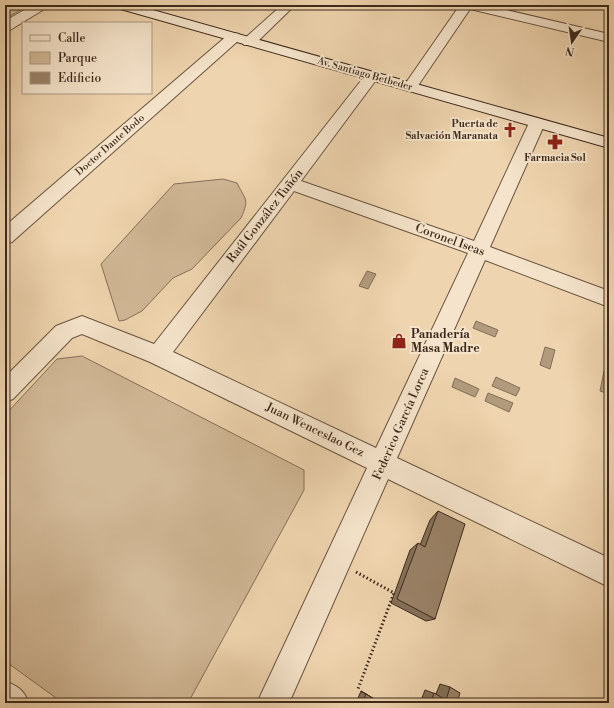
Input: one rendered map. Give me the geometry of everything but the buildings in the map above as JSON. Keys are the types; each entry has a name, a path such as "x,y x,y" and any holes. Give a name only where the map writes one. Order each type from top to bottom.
{"street":[{"path":"5,27 42,5"},
{"name":"Av. Santiago Betbeder","path":"121,5 609,143"},
{"path":"249,42 289,5"},
{"path":"410,87 468,5 609,38"},
{"name":"Doctor Dante Bodo","path":"5,237 234,37"},
{"name":"Raúl González Tuñón","path":"158,355 372,76"},
{"name":"Federico García Lorca","path":"273,703 537,123"},
{"name":"Coronel Iseas","path":"290,183 479,250 609,299"},
{"name":"Juan Wenceslao Gez","path":"5,392 64,332 82,325 158,355 609,573"},
{"path":"5,697 13,703"}],"path":[{"path":"338,562 394,593 358,689"}],"green space":[{"path":"5,5 29,5 5,19"},
{"path":"223,179 237,183 244,196 246,203 241,218 192,269 173,278 142,311 125,320 119,321 101,264 174,184"},
{"path":"82,356 304,470 304,490 188,703 63,703 5,661 5,415 57,359"}],"shaded area":[{"path":"367,271 376,274 368,289 359,286"},
{"path":"476,321 498,330 495,337 473,328"},
{"path":"545,347 555,350 550,369 540,365"},
{"path":"604,371 609,373 609,394 600,391"},
{"path":"496,377 520,388 516,396 492,386"},
{"path":"455,378 479,389 475,397 452,387"},
{"path":"488,393 513,403 509,412 485,401"}],"waterway":[{"path":"603,5 609,14"}],"place":[{"name":"Puerta de Salvación Maranata","path":"510,130"},
{"name":"Farmacia Sol","path":"555,142"},
{"name":"Panadería Masa Madre","path":"399,341"}]}
